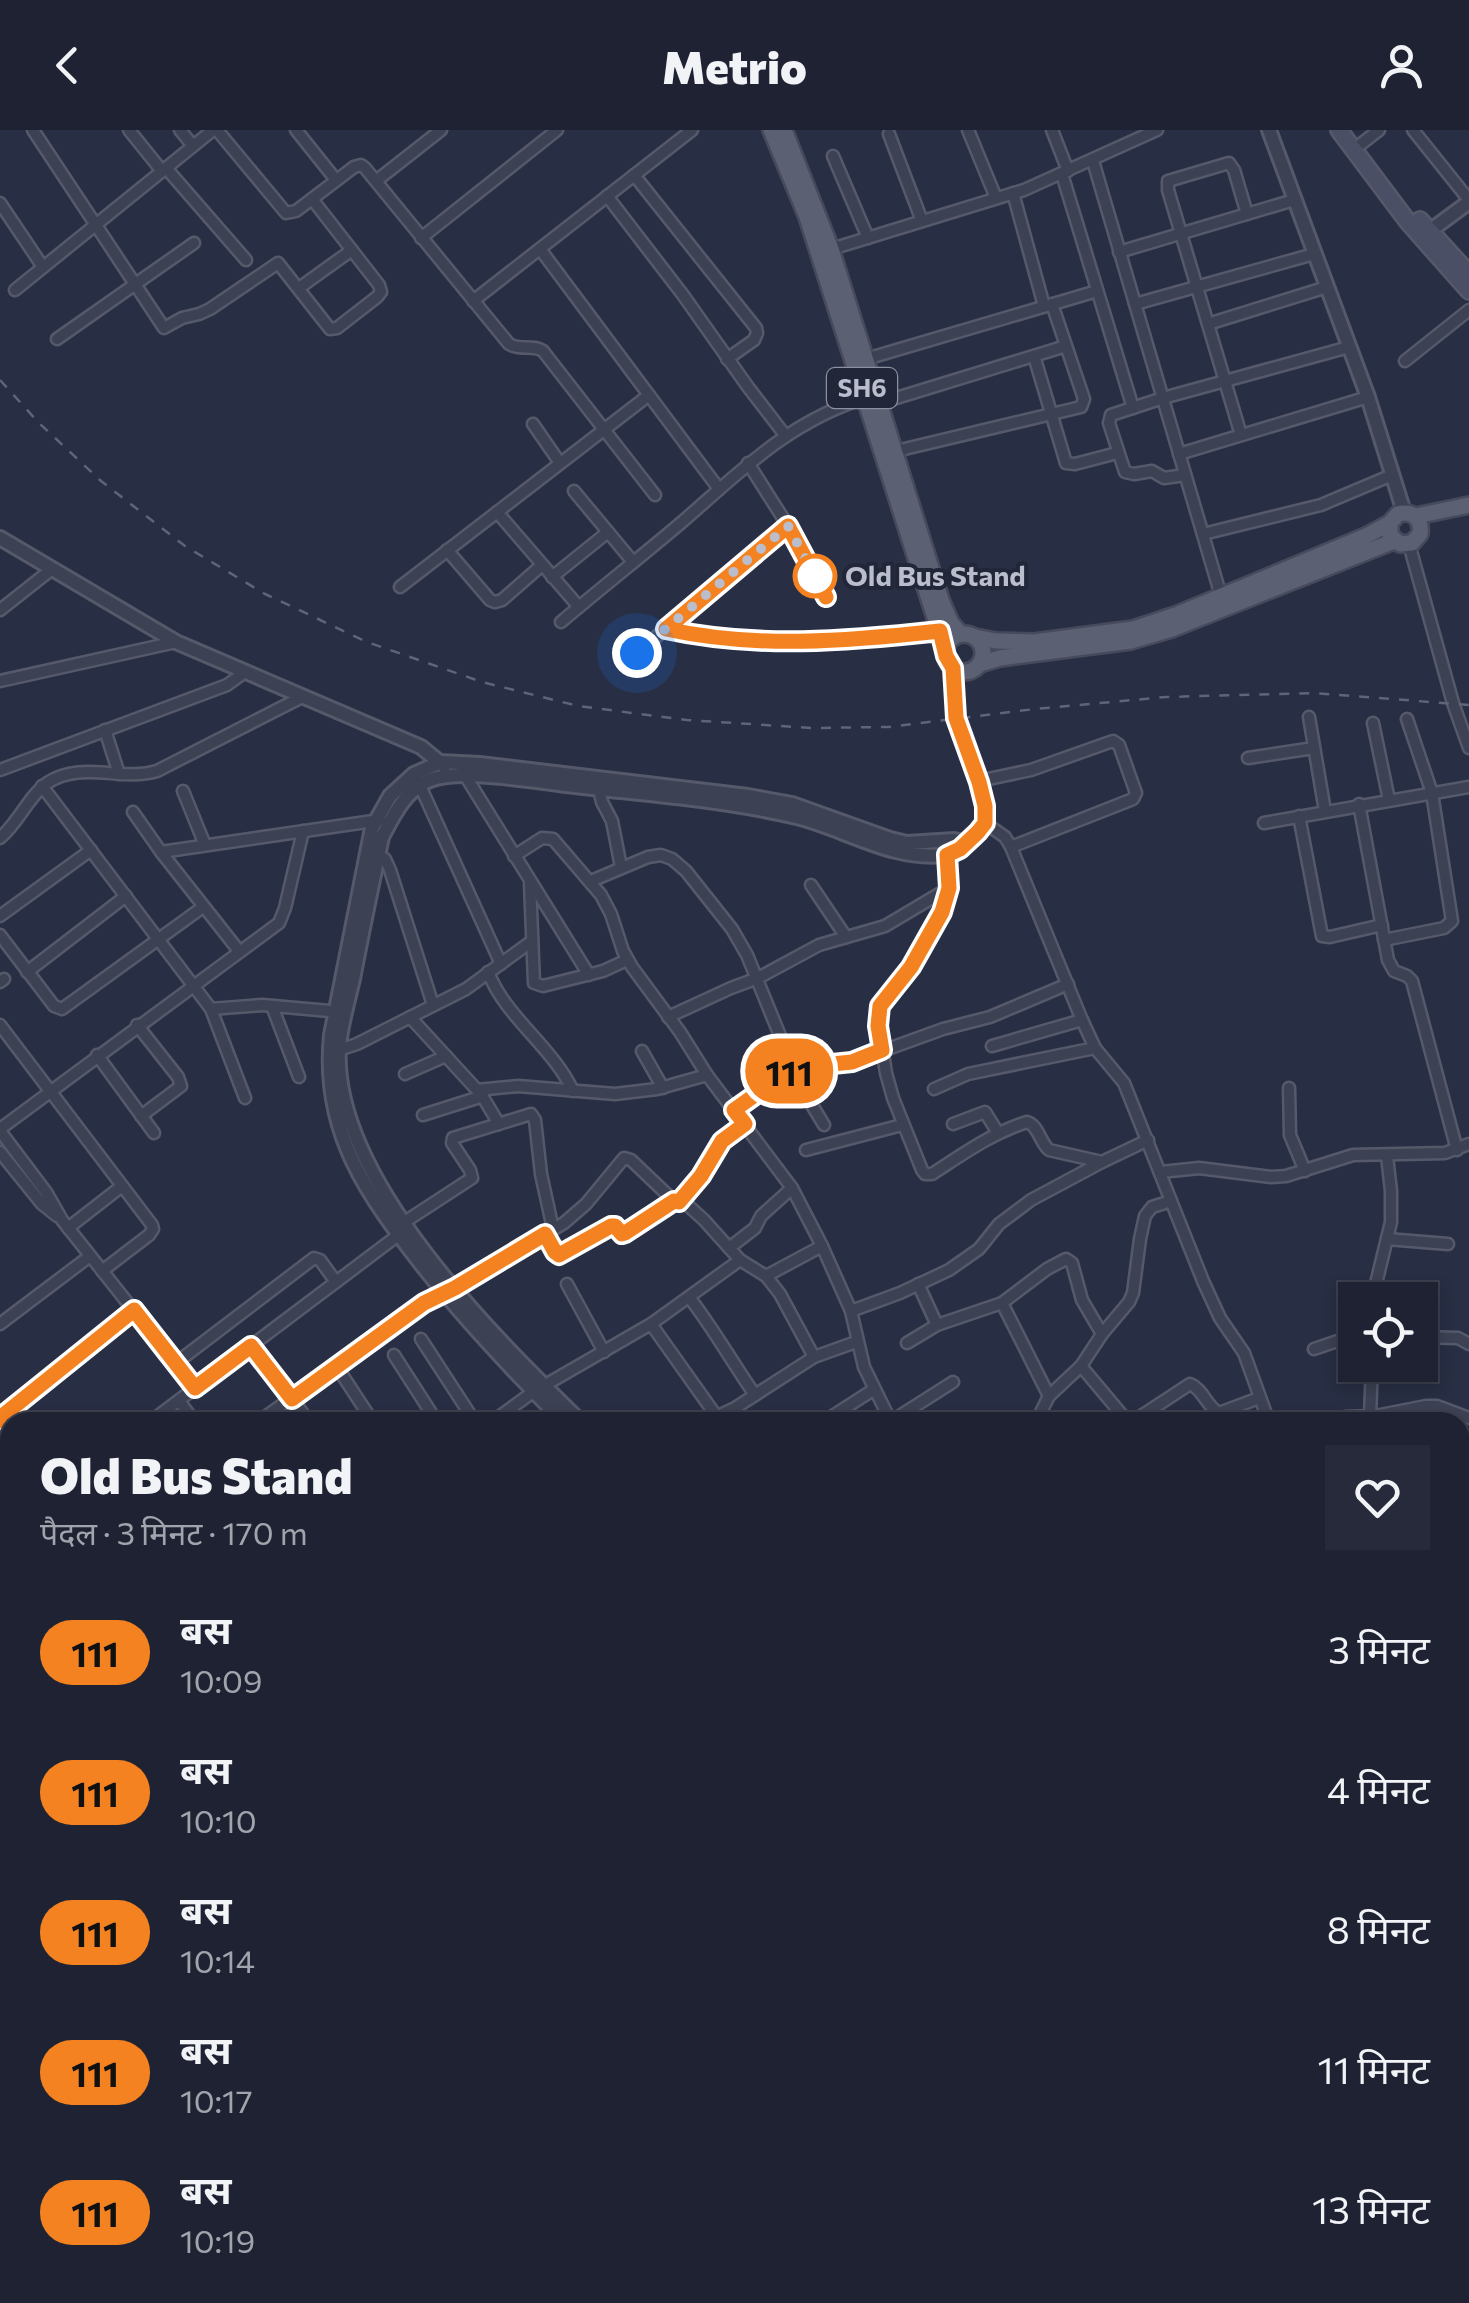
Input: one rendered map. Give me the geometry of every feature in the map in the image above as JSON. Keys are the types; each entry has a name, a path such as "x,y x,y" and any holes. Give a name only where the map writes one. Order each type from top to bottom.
{"main road":[{"name":"SH6","path":"771,130 825,251 866,359 874,398 896,451 942,600 952,623 983,649 980,664"},
{"name":"SH6","path":"784,130 874,398 948,663 953,668"},
{"path":"1339,130 1469,291"},
{"path":"1356,137 1426,234 1469,274"},
{"path":"1408,540 1390,536 1393,517 1469,506"},
{"path":"1408,540 1420,522 1410,514"},
{"path":"953,668 968,672 1000,658 1145,637 1368,550 1408,540 1442,521 1469,516"},
{"path":"946,649 949,642 968,635 996,641 1034,642 1133,629 1221,596 1390,523"}],"street":[{"path":"130,130 246,260"},
{"path":"180,130 194,146"},
{"path":"15,290 215,130 286,213 296,211 361,165 509,344 543,351 656,495"},
{"path":"296,130 336,180"},
{"path":"376,181 440,130"},
{"path":"421,238 557,130"},
{"path":"968,130 996,198"},
{"path":"825,251 1013,193 1157,130"},
{"path":"1269,130 1368,397 1392,475 1410,514"},
{"path":"1356,137 1379,130"},
{"path":"1412,130 1469,201 1426,234"},
{"path":"35,131 166,328 210,309 275,264 281,265 332,330 377,298 382,292 380,285 312,199"},
{"path":"1057,131 1097,291 1132,408"},
{"path":"473,301 685,132"},
{"path":"889,134 922,221"},
{"path":"833,156 868,238"},
{"path":"1092,161 1221,596"},
{"path":"1241,435 1166,186 1171,178 1229,163 1247,214"},
{"path":"634,175 756,328 754,340 727,359"},
{"path":"896,451 1078,409 1084,404 1013,193"},
{"path":"607,196 785,435"},
{"path":"1120,252 1294,200"},
{"path":"0,203 43,267"},
{"path":"58,339 194,243"},
{"path":"540,249 720,489"},
{"path":"299,288 352,250"},
{"path":"1135,304 1314,254"},
{"path":"1208,324 1327,287"},
{"path":"866,359 1097,291"},
{"path":"1405,361 1469,310"},
{"path":"561,622 748,463 785,435 833,408 1066,346"},
{"path":"1185,474 1164,478 1152,470 1130,474 1122,468 1109,419 1115,413 1163,398 1349,347"},
{"path":"1034,356 1066,463 1118,453"},
{"path":"400,587 649,395"},
{"path":"1179,454 1368,397"},
{"path":"533,424 560,463"},
{"path":"748,463 826,597"},
{"path":"1203,534 1321,505 1392,475"},
{"path":"574,490 633,562"},
{"path":"496,512 579,607"},
{"path":"637,653 788,526"},
{"path":"552,576 608,532"},
{"path":"0,538 176,642 421,747 458,772 597,783 795,816 885,849 926,856 946,848 960,849 985,823 979,782 956,718 953,668"},
{"path":"1408,540 1469,748"},
{"path":"447,550 495,602 542,565"},
{"path":"0,610 52,568"},
{"path":"666,629 726,640 768,642 862,640 940,631"},
{"path":"0,680 176,642"},
{"path":"0,770 227,685 245,672"},
{"path":"0,838 42,786 63,776 76,772 147,774 174,765 302,697"},
{"path":"1309,717 1325,811"},
{"path":"1384,940 1444,928 1452,921 1432,793 1406,719"},
{"path":"1372,723 1389,800"},
{"path":"105,730 119,774"},
{"path":"979,782 1031,770 1113,741 1119,746 1136,793 1134,799 1011,846"},
{"path":"1248,758 1314,748"},
{"path":"160,852 384,820 418,780 441,762"},
{"path":"418,780 458,772"},
{"path":"458,772 588,975"},
{"path":"418,780 501,964"},
{"path":"597,783 612,821 621,866"},
{"path":"42,786 212,1009 245,1098"},
{"path":"1264,823 1469,787"},
{"path":"183,791 205,845"},
{"path":"1359,804 1390,966 1412,981 1457,1150"},
{"path":"133,812 239,951"},
{"path":"1300,816 1322,936 1382,925"},
{"path":"384,820 382,837 373,851 340,1012 334,1052 343,1092 361,1150 403,1229 450,1290 499,1341 556,1412"},
{"path":"985,823 1011,846 1095,1048 1124,1083 1220,1318 1244,1354 1265,1412"},
{"path":"195,1388 65,1224 1,1133 50,1090 272,928 283,915 303,831"},
{"path":"514,856 548,837 591,882 611,914 627,960 707,1076 792,1188 850,1311 856,1342 885,1412"},
{"path":"946,848 949,888 942,912 911,967 880,1006 878,1026 890,1086 922,1170 928,1175 998,1133 1030,1122 1048,1150 1102,1162"},
{"path":"0,916 90,850"},
{"path":"373,851 386,859 433,1006"},
{"path":"591,882 648,857 672,859 686,871 732,929 758,978 793,1068 824,1124"},
{"path":"530,882 534,983 544,986 603,971 627,960"},
{"path":"811,885 846,938"},
{"path":"668,1017 758,978 819,945 898,920 949,888"},
{"path":"27,972 126,896"},
{"path":"0,935 54,1006 62,1009 203,907"},
{"path":"334,1052 466,989 532,940"},
{"path":"488,972 501,996 556,1062 572,1091"},
{"path":"734,1110 793,1068 852,1062 990,1016 1068,984"},
{"path":"212,1009 272,1006 340,1012"},
{"path":"272,1006 298,1078"},
{"path":"410,1017 480,1093 499,1124"},
{"path":"992,1046 1082,1020"},
{"path":"0,1025 154,1229 102,1270"},
{"path":"137,1025 182,1086 141,1116"},
{"path":"934,1089 968,1074 1095,1048"},
{"path":"642,1051 663,1088"},
{"path":"96,1056 154,1134"},
{"path":"405,1074 446,1056"},
{"path":"423,1115 480,1093 518,1086 615,1094 663,1088 707,1076"},
{"path":"1289,1088 1290,1135 1305,1171"},
{"path":"954,1124 985,1112 998,1133"},
{"path":"163,1412 472,1178 452,1143 453,1138 534,1116 549,1232 559,1255 611,1226 625,1233 678,1200 701,1176 722,1141 745,1124"},
{"path":"806,1150 902,1125"},
{"path":"850,1311 949,1270 979,1249 1000,1224 1031,1200 1148,1140"},
{"path":"1160,1172 1199,1168 1286,1176 1352,1155 1457,1150 1469,1144"},
{"path":"0,1152 42,1204 65,1224"},
{"path":"1376,1282 1392,1206 1387,1156"},
{"path":"273,1412 424,1303 575,1215 624,1158 704,1220 740,1260 766,1276 814,1357"},
{"path":"65,1224 122,1186"},
{"path":"728,1248 755,1228 760,1216 792,1188"},
{"path":"1041,1412 1049,1396 1082,1366 1102,1334 1124,1311 1132,1293 1148,1211 1171,1201"},
{"path":"1387,1239 1448,1244"},
{"path":"766,1276 822,1246"},
{"path":"0,1324 90,1256"},
{"path":"176,1363 314,1258 320,1260 336,1282"},
{"path":"506,1412 538,1389 651,1324 740,1260"},
{"path":"907,1343 937,1325 1002,1303 1063,1260 1070,1260 1082,1300 1102,1334"},
{"path":"568,1284 604,1352"},
{"path":"918,1284 937,1325"},
{"path":"689,1297 755,1394"},
{"path":"1002,1303 1049,1396"},
{"path":"6,1412 134,1310"},
{"path":"651,1324 713,1412"},
{"path":"1438,1337 1458,1338 1469,1344"},
{"path":"421,1340 468,1412"},
{"path":"1314,1349 1338,1341"},
{"path":"725,1412 814,1357 856,1342"},
{"path":"251,1346 302,1412"},
{"path":"394,1355 430,1412"},
{"path":"336,1366 366,1412"},
{"path":"1082,1366 1120,1412"},
{"path":"906,1412 954,1382"},
{"path":"1370,1412 1371,1382"},
{"path":"1148,1412 1190,1384 1218,1412"},
{"path":"538,1389 568,1412"},
{"path":"839,1412 873,1390"},
{"path":"1222,1412 1259,1398"},
{"path":"178,1401 187,1412"},
{"path":"1390,1412 1437,1406 1453,1412"}],"railway":[{"path":"0,380 101,481 185,546 265,594 367,642 482,682 578,706 687,720 812,728 888,727 1166,697 1314,693 1469,705"}],"bus line":[{"name":"111","path":"7,1412 134,1310 195,1388 251,1346 292,1399 424,1303 545,1234 559,1255 611,1226 625,1233 674,1201 679,1202 694,1186 722,1141 745,1124 734,1110 793,1068 852,1062 882,1050 880,1006 911,967 946,904 947,855 972,839 985,823 979,782 956,718 953,668 948,663 940,631 862,640 768,642 726,640 666,629 788,526 826,597"}],"place":[{"name":"Old Bus Stand","path":"815,576"}],"route":[{"path":"637,653 788,526 815,576"}]}
